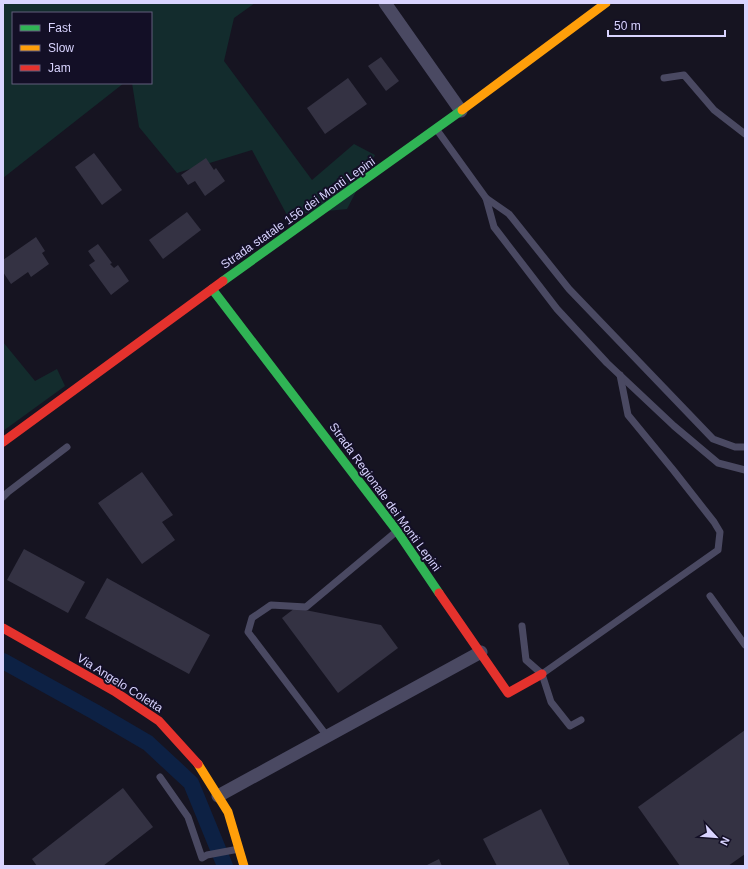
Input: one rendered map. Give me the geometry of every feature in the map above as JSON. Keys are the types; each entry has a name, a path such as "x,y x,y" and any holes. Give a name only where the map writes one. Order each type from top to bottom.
{"street":[{"path":"385,3 461,111"},
{"name":"Strada statale 156 dei Monti Lepini","path":"3,442 212,289 437,129 606,3"},
{"name":"Strada Regionale dei Monti Lepini","path":"212,289 397,530 508,693 542,674"},
{"name":"Via Angelo Coletta","path":"3,628 114,691 159,721 199,765 228,812 244,866"},
{"path":"218,796 480,652"}],"lane":[{"path":"664,78 684,75 714,110 745,134"},
{"path":"437,129 486,198 509,214 569,289 714,439 735,447 745,447"},
{"path":"486,198 494,227 557,309 607,362 674,426 718,463 745,470"},
{"path":"542,674 718,550 720,532 714,522 628,415 620,375"},
{"path":"3,497 67,447"},
{"path":"327,736 248,632 252,618 271,605 306,607 397,530"},
{"path":"710,596 745,644"},
{"path":"522,626 526,660 542,674 551,702 570,726 581,720"},
{"path":"160,777 188,817 202,858 207,855 239,849"}],"green space":[{"path":"3,3 255,3 234,18 224,61 312,180 354,144 375,155 347,209 287,215 252,150 177,173 139,127 132,84 152,84 152,12 12,12 12,84 123,84 3,178"},
{"path":"3,342 35,381 57,369 65,386 3,431"}],"building":[{"path":"381,57 399,81 386,91 368,66"},
{"path":"348,78 367,104 325,134 307,108"},
{"path":"94,153 122,190 102,205 75,167"},
{"path":"206,158 214,170 216,168 225,181 205,196 195,181 188,185 181,175"},
{"path":"187,212 201,230 163,259 149,240"},
{"path":"36,237 45,251 42,253 49,264 31,277 28,272 11,284 3,272 3,260"},
{"path":"98,244 112,263 110,264 114,268 118,265 129,281 111,295 89,265 95,261 88,251"},
{"path":"142,472 173,515 162,522 175,540 142,564 98,503"},
{"path":"24,549 85,582 68,613 7,580"},
{"path":"107,578 210,635 189,674 85,618"},
{"path":"295,608 381,625 398,648 338,693 282,618"},
{"path":"745,730 745,854 728,866 680,866 638,807"},
{"path":"123,788 153,827 103,866 37,866 32,859"},
{"path":"541,809 570,866 497,866 483,839"},
{"path":"439,859 442,866 425,866"}],"waterway":[{"path":"3,661 148,743 191,783 225,866"}],"traffic: fast":[{"path":"223,281 462,110"},
{"path":"212,289 397,531 439,593"}],"traffic: slow":[{"path":"462,110 606,3"},
{"path":"198,764 228,812 244,866"}],"traffic: jam":[{"path":"3,442 223,281"},
{"path":"439,593 508,693 542,674"},
{"path":"3,628 114,691 159,721 198,764"}]}
